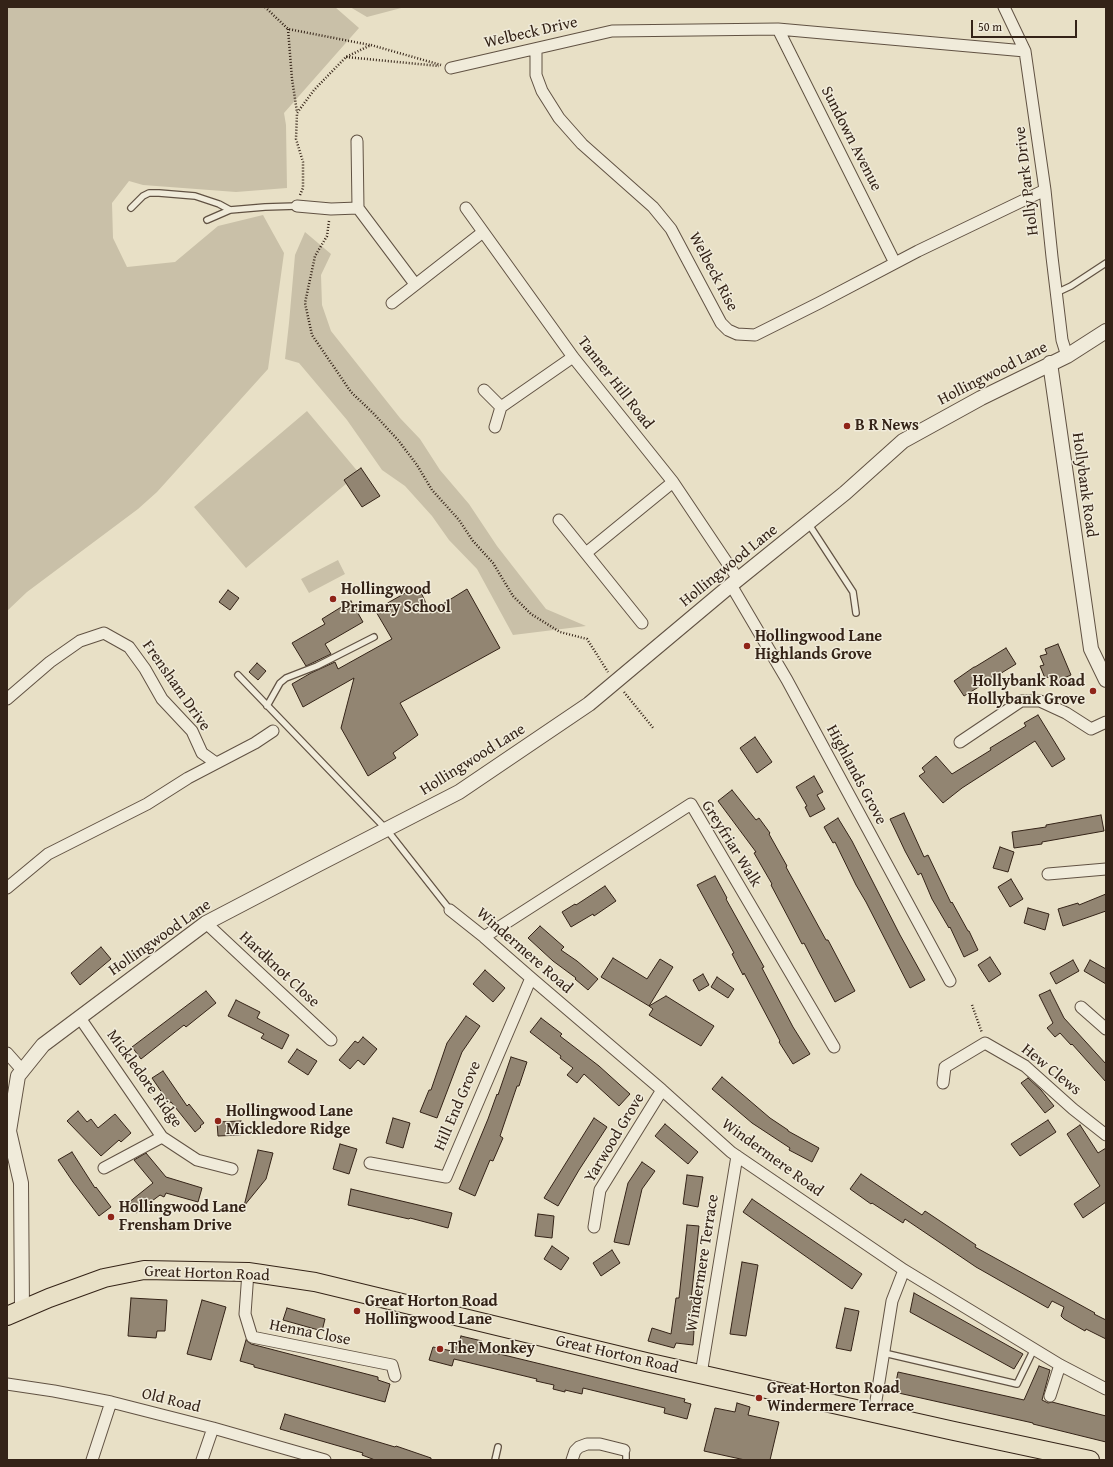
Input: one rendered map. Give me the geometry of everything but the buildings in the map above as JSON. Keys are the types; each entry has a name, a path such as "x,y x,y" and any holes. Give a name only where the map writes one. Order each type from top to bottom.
{"main road":[{"name":"Great Horton Road","path":"15,1313 49,1298 104,1278 144,1270 248,1272 315,1282 701,1374 1090,1460"}],"street":[{"name":"Holly Park Drive","path":"1004,7 1025,51 1045,190 1062,340 1067,356"},
{"name":"Welbeck Drive","path":"451,68 612,31 778,29 1025,51"},
{"name":"Sundown Avenue","path":"778,29 895,264"},
{"name":"Welbeck Rise","path":"536,49 536,75 542,91 559,118 582,144 653,207 671,229 721,323 728,330 737,334 755,335 1045,190"},
{"path":"357,141 358,208 415,284"},
{"path":"297,206 331,209 358,208"},
{"name":"Tanner Hill Road","path":"466,208 572,357 673,482 704,529 735,582"},
{"path":"392,303 483,232"},
{"name":"Hollingwood Lane","path":"15,1313 21,1183 8,1131 18,1076 44,1045 206,923 459,792 589,704 808,523 903,441 981,398 1067,356 1106,331"},
{"path":"496,427 500,408 572,357"},
{"name":"Hollybank Road","path":"1050,363 1091,649 1106,680"},
{"path":"484,390 500,408"},
{"path":"586,553 673,482"},
{"path":"559,520 642,623"},
{"name":"Highlands Grove","path":"735,582 950,981"},
{"name":"Frensham Drive","path":"7,699 50,662 80,641 104,633 129,647 145,669 162,699 192,731 202,753 216,763"},
{"path":"960,742 1021,701 1040,701 1091,729 1106,722"},
{"path":"7,888 48,854 147,804 188,778 273,731"},
{"name":"Greyfriar Walk","path":"484,937 691,804 834,1047"},
{"path":"1048,874 1106,869"},
{"name":"Windermere Road","path":"450,910 484,937 737,1156 904,1270 1034,1349 1106,1388"},
{"name":"Hardknot Close","path":"206,923 331,1040"},
{"name":"Hill End Grove","path":"370,1163 446,1177 531,978"},
{"path":"1081,1007 1106,1029"},
{"name":"Mickledore Ridge","path":"80,1018 162,1137 197,1160 232,1169"},
{"path":"943,1083 945,1067 985,1043"},
{"name":"Hew Clews","path":"985,1043 1025,1066 1073,1109 1106,1135"},
{"path":"7,1053 23,1071"},
{"name":"Yarwood Grove","path":"594,1227 600,1190 662,1090"},
{"path":"104,1168 162,1137"},
{"name":"Windermere Terrace","path":"701,1374 737,1156"},
{"path":"874,1413 892,1301 904,1270"},
{"name":"Henna Close","path":"248,1272 245,1314 252,1338 392,1365 395,1376"},
{"path":"1050,1396 1060,1364"},
{"name":"Old Road","path":"7,1384 111,1402 213,1428 309,1458 325,1460"},
{"path":"92,1460 111,1402"},
{"path":"202,1460 213,1428"},
{"path":"572,1460 575,1451 579,1447 587,1444 600,1444 625,1455"}],"lane":[{"path":"131,208 143,196 159,193 195,196 219,204 230,210"},
{"path":"207,220 230,210 297,206"},
{"path":"1056,293 1071,286 1106,263"},
{"path":"808,523 853,592 856,613"},
{"path":"267,706 280,684 286,678 317,666 374,637"},
{"path":"238,675 387,830 450,910"},
{"path":"884,1353 1017,1384 1034,1349"},
{"path":"495,1460 498,1447"}],"path":[{"path":"265,7 288,29 371,45 451,68"},
{"path":"288,29 292,79 297,113 296,139 303,162 302,188 297,206"},
{"path":"297,113 314,90 346,56 371,45"},
{"path":"346,56 451,68"},
{"path":"331,209 327,236 315,256 305,303 312,335 351,392 398,440 417,465 432,490 459,520 473,541 493,563 513,596 531,614 560,632 587,639 616,682 654,729"},
{"path":"972,1005 985,1043"}],"shaded area":[{"path":"7,7 335,7 359,28 284,113 286,125 287,188 236,192 143,185 129,181 112,203 113,238 127,267 175,262 218,226 263,215 284,253 268,369 157,492 138,509 27,592 7,611"},
{"path":"350,7 405,7 367,17"},
{"path":"305,232 331,254 321,275 322,305 331,331 400,418 420,439 440,470 469,504 497,546 546,609 586,626 513,635 477,569 449,540 432,516 405,486 382,470 347,420 299,363 285,359 295,255"},
{"path":"307,411 359,473 246,568 194,507"},
{"path":"338,560 345,574 309,593 301,579"}],"place":[{"name":"B R News","path":"847,426"},
{"name":"Hollingwood Primary School","path":"333,599"},
{"name":"Hollingwood Lane Highlands Grove","path":"747,646"},
{"name":"Hollybank Road Hollybank Grove","path":"1093,691"},
{"name":"Hollingwood Lane Mickledore Ridge","path":"218,1121"},
{"name":"Hollingwood Lane Frensham Drive","path":"111,1217"},
{"name":"Great Horton Road Hollingwood Lane","path":"357,1311"},
{"name":"The Monkey","path":"440,1349"},
{"name":"Great Horton Road Windermere Terrace","path":"759,1398"}]}
